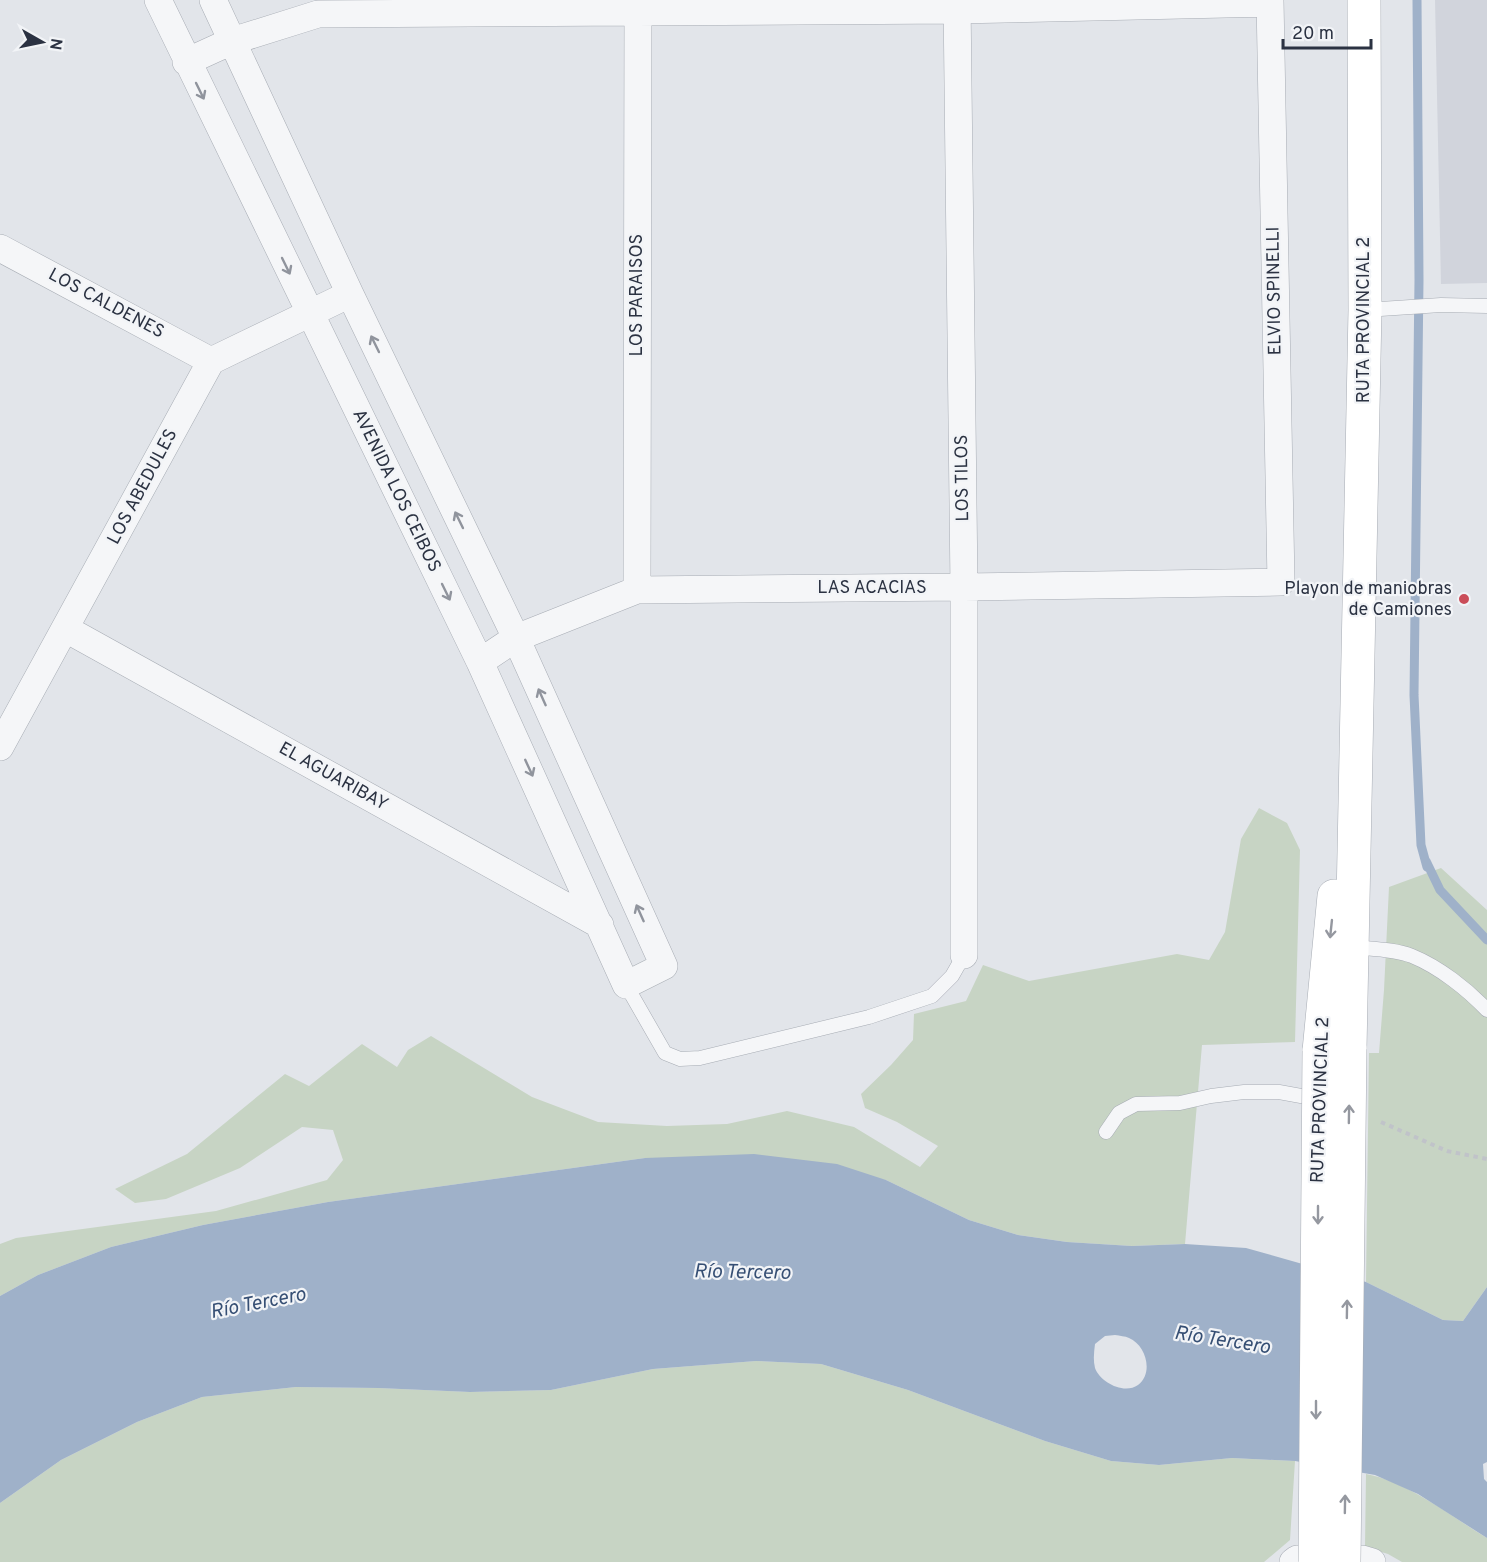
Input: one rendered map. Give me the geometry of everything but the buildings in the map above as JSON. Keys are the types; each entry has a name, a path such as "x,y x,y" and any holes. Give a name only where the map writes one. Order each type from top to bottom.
{"main road":[{"name":"RUTA PROVINCIAL 2","path":"1359,1561 1334,1050 1353,947 1365,310 1364,0"},
{"name":"RUTA PROVINCIAL 2","path":"1302,1561 1359,641"}],"street":[{"name":"AVENIDA LOS CEIBOS","path":"158,0 186,62 480,662 626,985"},
{"path":"213,0 350,294 516,638 664,966 626,985"},
{"path":"186,62 318,7 957,5 1270,1"},
{"name":"ELVIO SPINELLI","path":"1270,1 1281,582"},
{"name":"LOS TILOS","path":"957,5 964,587 964,955"},
{"name":"LOS PARAISOS","path":"637,590 638,6"},
{"name":"LOS CALDENES","path":"0,248 211,361"},
{"path":"211,361 350,294"},
{"name":"LOS ABEDULES","path":"0,747 211,361"},
{"name":"LAS ACACIAS","path":"480,662 516,638 637,590 1281,582"},
{"name":"EL AGUARIBAY","path":"66,630 600,925"}],"lane":[{"path":"1365,310 1441,305 1487,306"},
{"path":"1353,947 1388,950 1411,956 1438,970 1487,1010"},
{"path":"626,985 666,1053 680,1059 700,1058 869,1017 932,996 952,976 964,955"},
{"path":"1106,1132 1119,1113 1136,1104 1180,1103 1244,1092 1279,1092 1301,1096"}],"path":[{"path":"1375,1119 1448,1151 1487,1159"}],"shaded area":[{"path":"1435,0 1487,0 1487,283 1441,284"}],"green space":[{"path":"1259,808 1287,823 1300,850 1295,1042 1202,1045 1185,1244 1132,1246 1067,1242 1018,1235 969,1220 886,1180 645,1158 328,1202 203,1225 111,1247 38,1275 0,1296 0,1244 16,1238 216,1211 327,1180 343,1160 333,1130 302,1127 240,1168 166,1199 135,1203 115,1189 187,1154 285,1074 309,1086 362,1044 397,1067 408,1050 431,1036 532,1097 598,1122 667,1126 727,1124 787,1111 854,1127 920,1167 938,1146 897,1122 865,1108 861,1094 913,1040 914,1014 966,1001 983,965 1029,981 1177,954 1209,960 1225,932 1241,839"},
{"path":"1441,868 1487,910 1487,1287 1463,1321 1443,1320 1366,1282 1369,1053 1379,1053 1389,887"},
{"path":"756,1361 821,1364 908,1390 1045,1441 1111,1461 1159,1465 1232,1458 1295,1461 1290,1540 1264,1562 0,1562 0,1503 61,1460 137,1422 202,1397 296,1387 470,1392 551,1390 653,1369"},
{"path":"1366,1474 1398,1484 1487,1538 1487,1562 1402,1562 1388,1554 1365,1547"}],"water":[{"name":"Río Tercero","path":"754,1154 837,1164 886,1180 969,1220 1018,1235 1067,1242 1132,1246 1185,1244 1246,1248 1366,1282 1443,1320 1463,1321 1487,1287 1487,1462 1483,1464 1484,1479 1487,1482 1487,1538 1418,1494 1375,1475 1295,1461 1232,1458 1159,1465 1111,1461 1045,1441 908,1390 821,1364 756,1361 653,1369 551,1390 470,1392 296,1387 202,1397 137,1422 61,1460 0,1503 0,1296 38,1275 111,1247 203,1225 328,1202 645,1158","holes":["1117,1335 1135,1342 1144,1353 1146,1360 1146,1374 1143,1380 1132,1388 1113,1386 1102,1378 1095,1368 1095,1344 1105,1336"]}],"waterway":[{"path":"1417,0 1419,280 1414,695 1421,845 1427,867"},
{"path":"1426,861 1440,890 1487,940"}],"place":[{"name":"Playon de maniobras de Camiones","path":"1464,599"}]}
